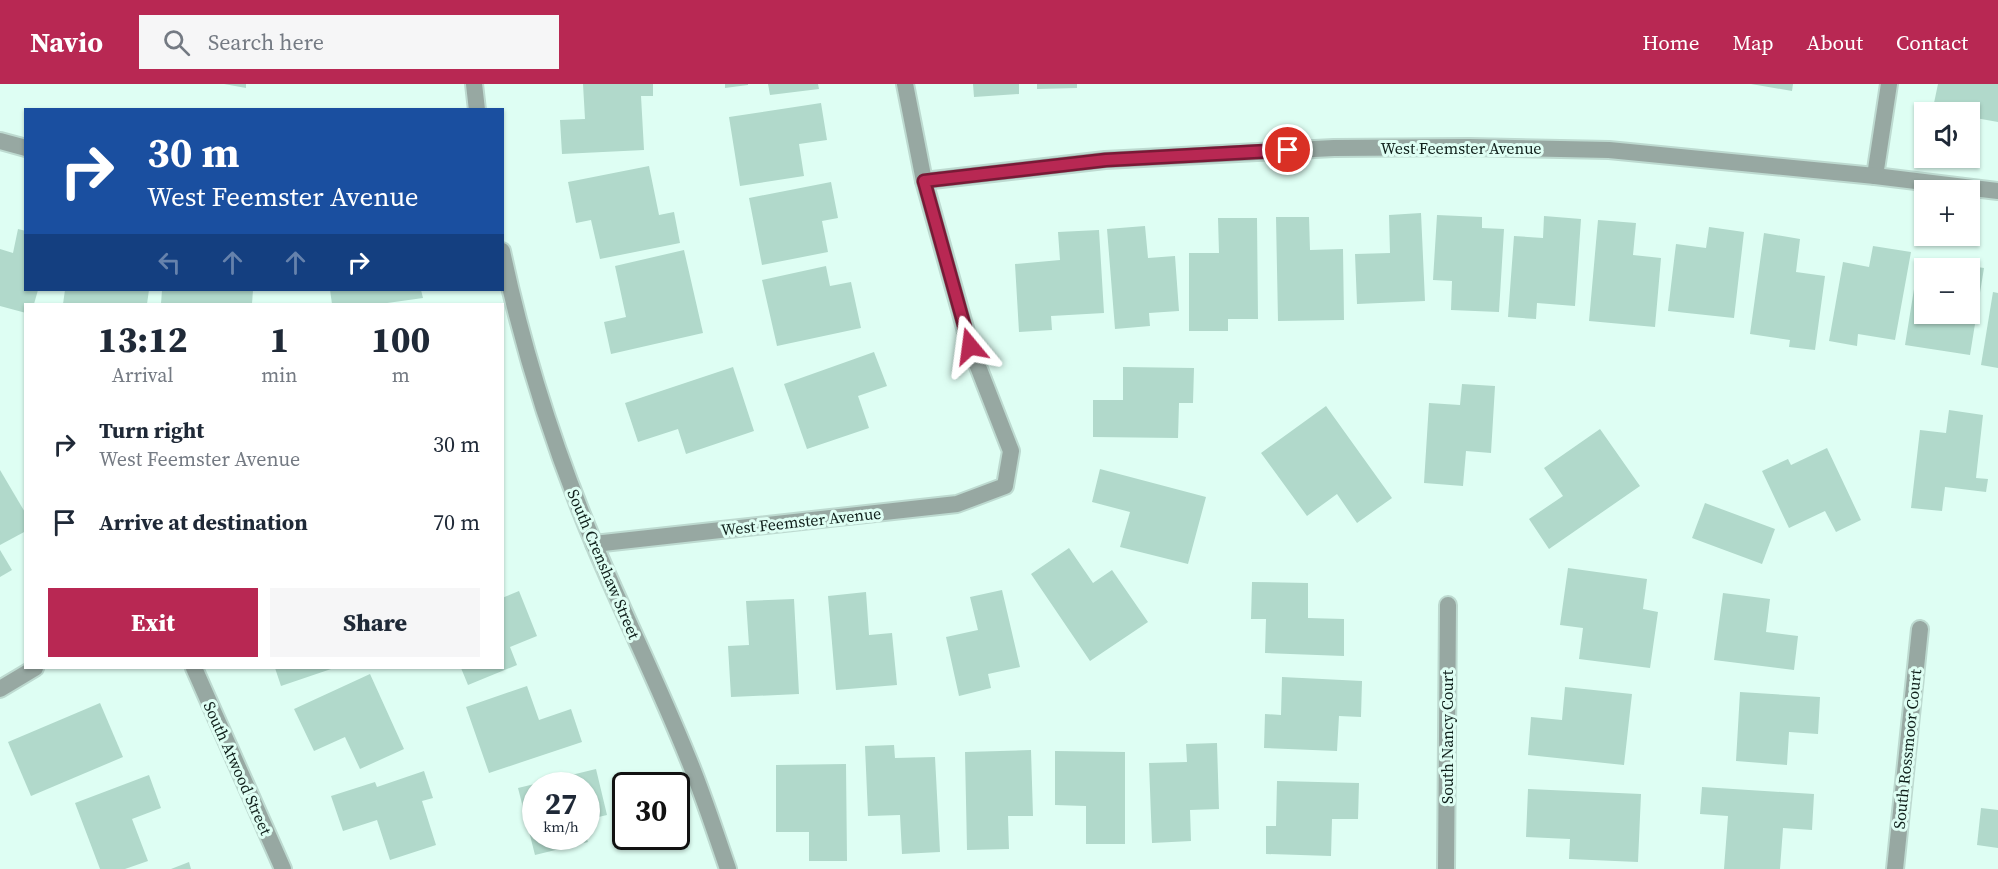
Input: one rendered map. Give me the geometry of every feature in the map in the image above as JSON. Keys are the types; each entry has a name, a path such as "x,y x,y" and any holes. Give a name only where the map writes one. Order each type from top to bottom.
{"street":[{"path":"474,84 477,108"},
{"path":"904,84 924,181"},
{"path":"1875,176 1890,84"},
{"path":"0,141 24,147"},
{"name":"West Feemster Avenue","path":"594,544 957,504 1005,486 1011,451 970,346 924,181 1106,160 1334,148 1609,150 1875,176 1998,191"},
{"name":"South Crenshaw Street","path":"504,260 540,396 569,480 594,544 689,759 728,869"},
{"name":"South Nancy Court","path":"1446,869 1448,605"},
{"name":"South Rossmoor Court","path":"1895,869 1920,629"},
{"path":"0,689 33,669"},
{"name":"South Atwood Street","path":"194,669 283,869"}],"building":[{"path":"224,84 246,84 246,88"},
{"path":"583,84 653,84 653,96 641,96 644,150 562,154 560,120 585,119"},
{"path":"725,84 748,84 748,85 725,88"},
{"path":"768,84 818,84 819,89 770,95"},
{"path":"973,84 1019,84 1019,94 974,97"},
{"path":"1037,84 1077,84 1077,88 1037,89"},
{"path":"1751,84 1793,84 1792,91"},
{"path":"1938,84 1998,84 1998,122 1980,119 1980,102 1934,102"},
{"path":"821,103 827,140 799,144 804,176 740,186 729,117"},
{"path":"649,166 659,215 674,212 680,243 600,259 591,220 576,223 568,182"},
{"path":"831,182 838,218 822,221 828,252 762,265 749,198"},
{"path":"1421,213 1425,301 1357,304 1355,254 1390,253 1389,215"},
{"path":"1437,215 1482,217 1482,228 1504,229 1499,312 1451,310 1452,281 1433,280"},
{"path":"1544,216 1581,219 1575,306 1537,303 1536,319 1508,317 1514,236 1543,238"},
{"path":"1276,217 1309,217 1310,250 1343,249 1344,320 1278,321"},
{"path":"1218,218 1257,218 1258,319 1228,319 1228,331 1189,331 1189,253 1219,253"},
{"path":"1598,220 1636,223 1633,255 1661,258 1655,327 1589,321"},
{"path":"1145,226 1148,258 1175,256 1179,311 1149,313 1150,326 1115,329 1107,229"},
{"path":"1709,227 1744,232 1734,318 1668,311 1676,244 1706,248"},
{"path":"18,229 24,230 24,291 38,291 34,303 24,303 24,312 0,306 0,249 13,253"},
{"path":"1099,230 1104,313 1051,316 1052,330 1019,332 1015,264 1060,260 1058,232"},
{"path":"1764,233 1800,239 1796,272 1825,276 1815,350 1789,347 1790,340 1750,334"},
{"path":"1873,246 1911,252 1895,340 1858,334 1857,346 1829,341 1843,262 1869,267"},
{"path":"684,250 703,333 611,354 604,322 626,317 615,266"},
{"path":"826,266 830,286 851,282 861,328 777,346 762,280"},
{"path":"1980,267 1984,268 1980,293"},
{"path":"1914,289 1914,324 1975,324 1970,355 1905,345"},
{"path":"65,291 149,291 147,303 63,303"},
{"path":"162,291 253,291 252,303 161,303"},
{"path":"330,291 421,291 423,298 387,303 332,303"},
{"path":"1993,292 1998,293 1998,368 1981,365"},
{"path":"874,352 887,386 858,396 869,428 807,449 784,384"},
{"path":"733,367 754,431 686,454 678,429 638,442 625,403"},
{"path":"1123,367 1194,368 1193,403 1179,403 1178,438 1093,437 1093,400 1123,400"},
{"path":"1462,384 1495,386 1491,453 1466,451 1463,486 1424,483 1429,403 1460,405"},
{"path":"1326,406 1392,498 1357,523 1337,494 1307,516 1261,453"},
{"path":"1949,410 1983,415 1976,478 1988,479 1986,492 1945,487 1942,511 1911,508 1920,430 1946,433"},
{"path":"1600,429 1640,486 1549,549 1529,519 1563,496 1544,468"},
{"path":"1827,448 1861,520 1836,532 1825,511 1789,528 1762,471 1788,459 1791,465"},
{"path":"1100,469 1206,497 1188,564 1120,547 1130,512 1092,502"},
{"path":"0,470 24,511 24,532 0,545"},
{"path":"1705,503 1775,529 1762,564 1692,538"},
{"path":"1069,548 1093,583 1112,570 1148,622 1090,661 1031,574"},
{"path":"0,550 12,570 0,577"},
{"path":"1568,568 1647,579 1643,609 1658,612 1650,668 1579,659 1583,628 1560,625"},
{"path":"1252,582 1308,583 1308,618 1344,619 1344,656 1265,653 1266,619 1251,619"},
{"path":"1002,590 1020,667 988,674 991,688 959,696 946,637 978,630 970,597"},
{"path":"519,591 537,636 510,647 517,665 468,685 461,669 504,669 504,597"},
{"path":"866,592 869,635 892,633 897,685 836,690 828,596"},
{"path":"1723,593 1770,599 1766,632 1798,636 1794,670 1714,660"},
{"path":"794,599 799,694 731,697 728,646 749,645 746,601"},
{"path":"275,669 331,669 281,686"},
{"path":"370,674 404,749 360,769 345,737 314,751 294,709"},
{"path":"1282,677 1362,681 1361,717 1339,716 1337,751 1264,748 1265,714 1281,715"},
{"path":"527,686 539,720 571,709 582,742 489,773 466,707"},
{"path":"1565,687 1632,694 1624,765 1528,755 1531,717 1562,720"},
{"path":"1740,692 1820,697 1818,734 1789,732 1787,765 1736,761"},
{"path":"100,703 123,757 31,796 8,742"},
{"path":"1217,743 1219,809 1190,810 1191,841 1152,843 1149,763 1187,762 1186,744"},
{"path":"894,745 895,758 935,757 940,852 902,854 900,815 868,816 865,746"},
{"path":"1031,750 1033,816 1008,816 1009,849 967,850 965,752"},
{"path":"1055,751 1125,752 1125,844 1086,844 1086,806 1055,805"},
{"path":"846,764 847,861 809,861 809,832 776,832 776,765"},
{"path":"424,771 433,798 422,801 436,845 390,860 377,820 343,831 331,796 375,782 377,787"},
{"path":"149,775 161,808 132,819 148,861 125,869 100,869 75,803"},
{"path":"1277,781 1359,783 1358,819 1332,819 1331,856 1266,854 1266,826 1276,826"},
{"path":"600,786 607,815 600,817"},
{"path":"522,787 522,804 518,788"},
{"path":"1702,787 1814,794 1812,830 1783,828 1780,869 1724,869 1728,816 1700,814"},
{"path":"1528,789 1641,794 1638,862 1569,859 1570,839 1526,837"},
{"path":"1981,808 1998,810 1998,848 1977,845"},
{"path":"534,850 555,850 535,855"},
{"path":"189,862 191,869 171,869"}],"route":[{"path":"970,346 924,181 1106,160 1288,150"}]}
